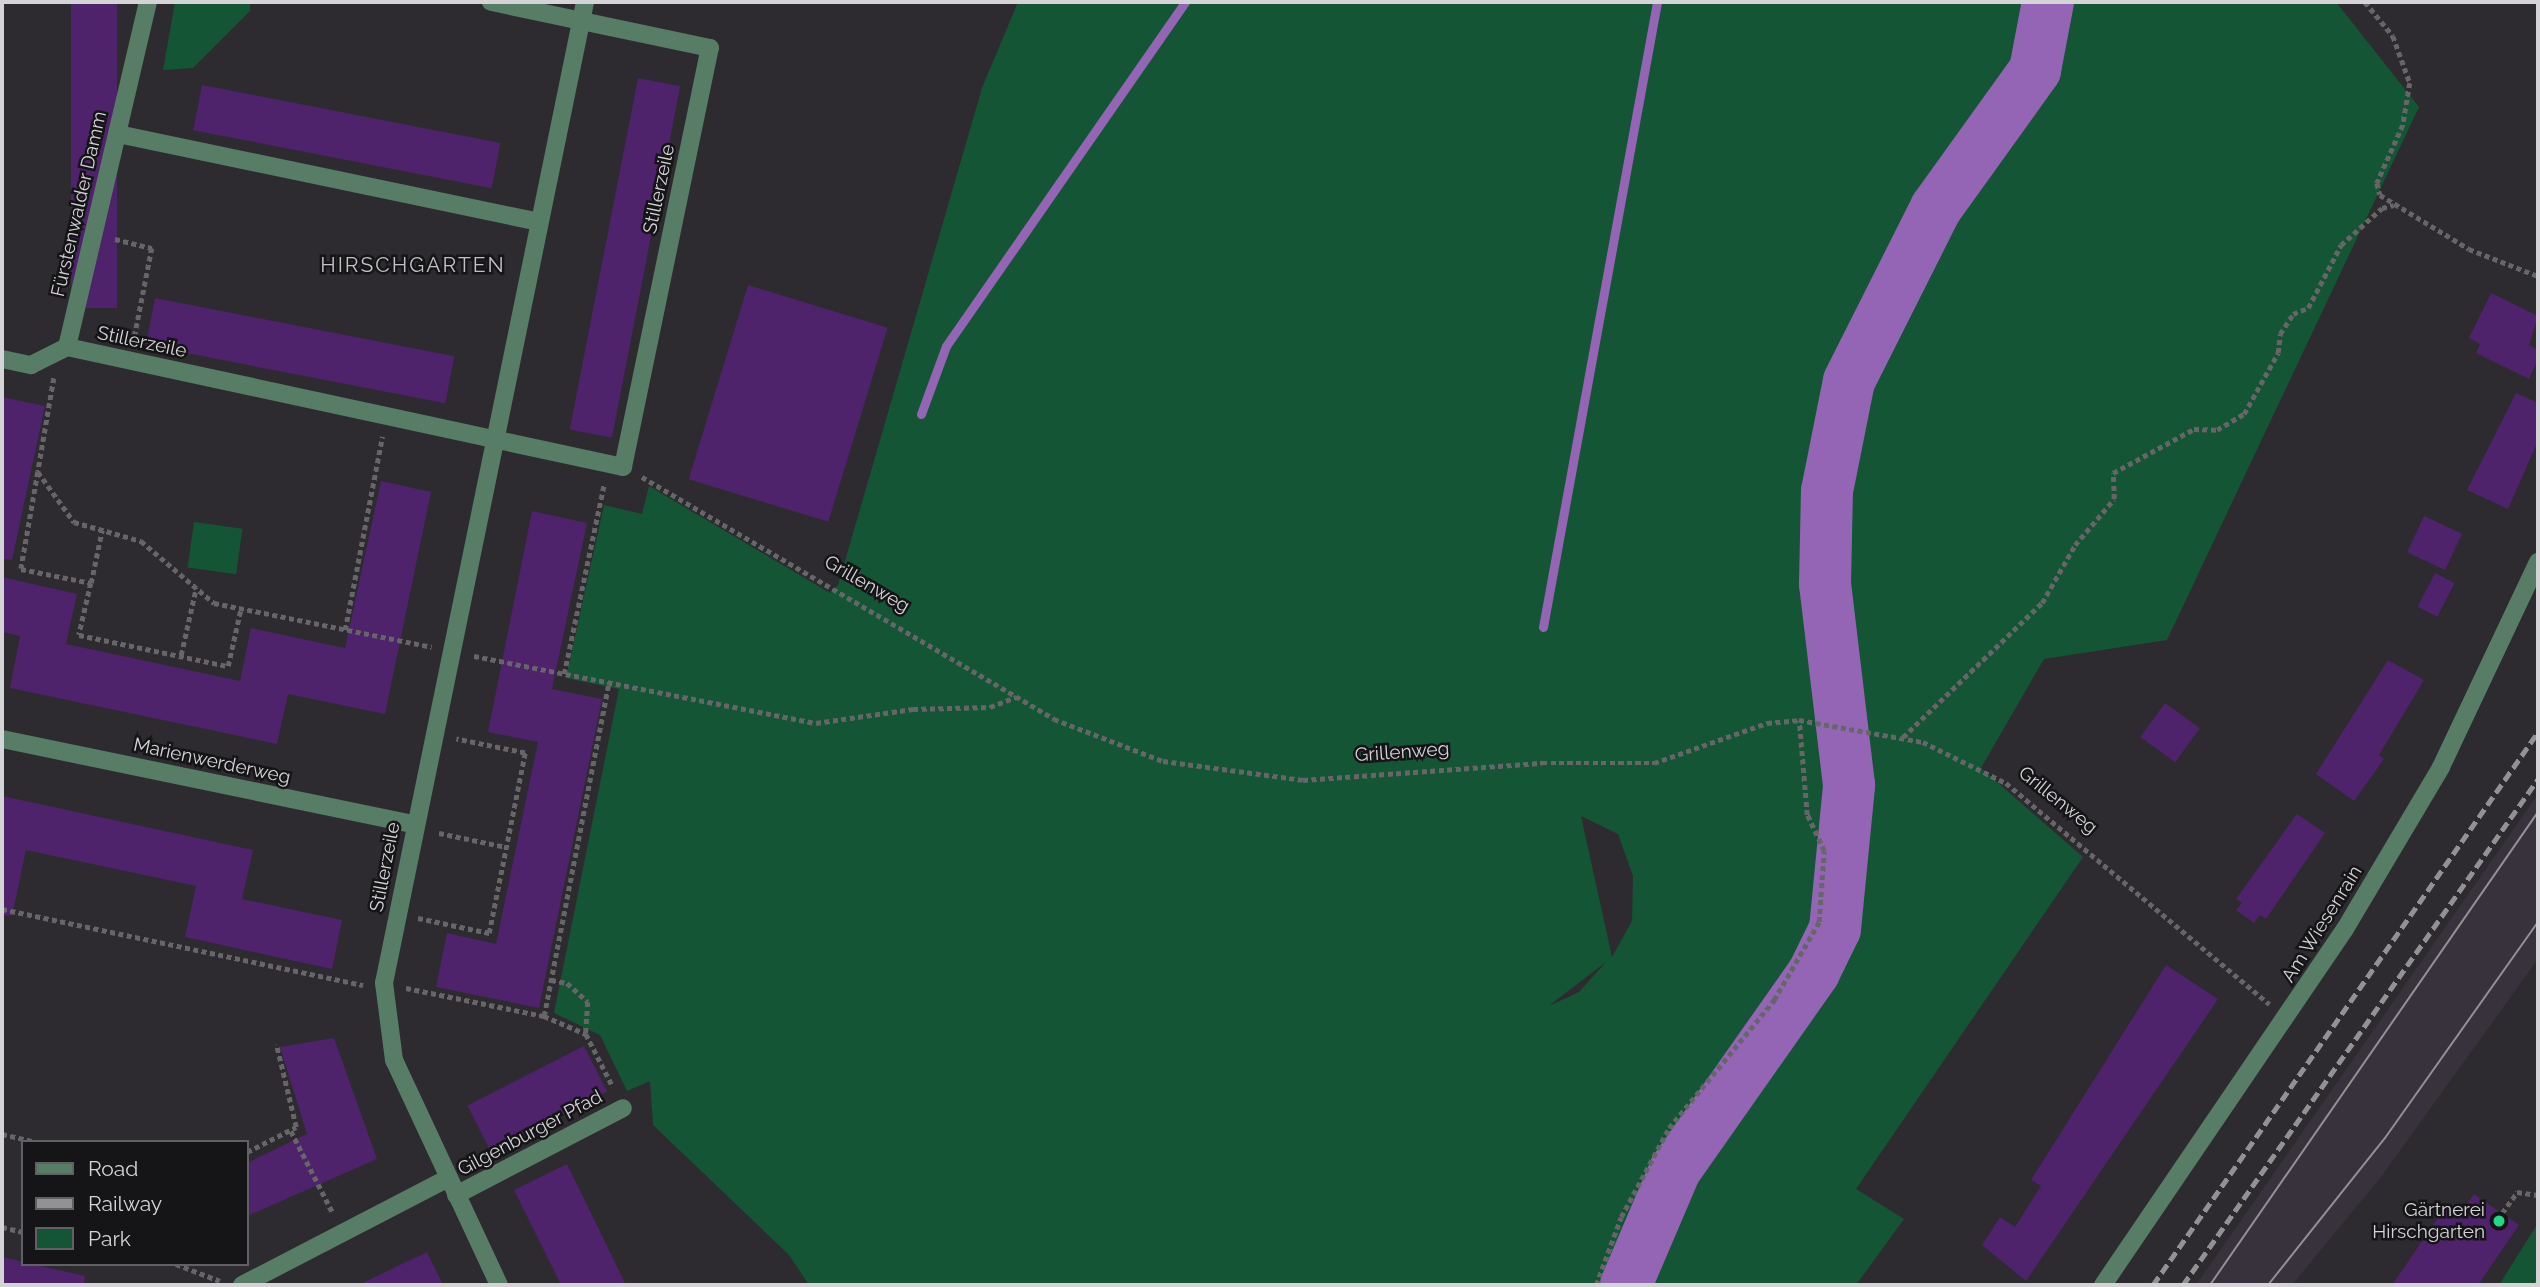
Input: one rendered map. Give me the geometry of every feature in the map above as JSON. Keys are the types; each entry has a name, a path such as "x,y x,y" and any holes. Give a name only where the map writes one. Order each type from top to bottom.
{"street":[{"name":"Fürstenwalder Damm","path":"62,351 93,239 148,2"},
{"name":"Stillerzeile","path":"491,2 581,24 710,48 616,465"},
{"name":"Stillerzeile","path":"499,1285 394,1059 384,987 414,824 585,2"},
{"path":"118,134 540,222"},
{"path":"2,359 31,365 62,351"},
{"name":"Stillerzeile","path":"62,351 130,361 496,440"},
{"path":"496,440 616,465"},
{"name":"Am Wiesenrain","path":"2102,1285 2287,1018 2441,767 2538,562"},
{"name":"Marienwerderweg","path":"2,738 414,824"},
{"name":"Gilgenburger Pfad","path":"242,1285 623,1108"}],"path":[{"path":"2365,2 2393,36 2410,83 2403,125 2377,183 2394,205 2469,249 2538,276"},
{"path":"1903,737 2042,603 2075,545 2114,499 2113,473 2194,429 2217,430 2244,414 2277,353 2280,334 2293,314 2308,308 2341,245 2382,208 2394,205"},
{"path":"93,239 152,248 130,361"},
{"path":"62,351 21,569 90,583"},
{"path":"345,630 386,416"},
{"path":"564,674 616,465"},
{"name":"Grillenweg","path":"616,465 1054,719 1163,761 1303,780 1542,763 1654,763 1767,723 1799,720 1903,737 2006,783 2287,1018"},
{"path":"38,472 74,522 141,541 214,603 816,723 913,709 990,707 1017,696"},
{"path":"102,530 79,635 228,666 241,608"},
{"path":"181,655 196,588"},
{"path":"544,1016 609,683"},
{"path":"1597,1285 1621,1217 1669,1128 1774,1000 1819,922 1824,852 1808,815 1799,720"},
{"path":"397,914 489,933 525,753 434,734"},
{"path":"414,824 506,847"},
{"path":"2,909 384,987 544,1016 586,1034"},
{"path":"551,980 567,983 588,1002 586,1034 623,1108"},
{"path":"248,1152 296,1127 276,1044"},
{"path":"291,1131 331,1208"},
{"path":"2,1134 28,1140"},
{"path":"2502,1213 2517,1192 2538,1195"},
{"path":"2,1227 21,1232"},
{"path":"185,1266 203,1270 227,1285"}],"shaded area":[{"path":"2538,794 2538,959 2381,1177 2292,1285 2196,1285"}],"green space":[{"path":"175,2 250,2 250,11 193,68 163,70"},
{"path":"1018,2 2336,2 2419,107 2167,640 2044,659 1981,768 2083,857 1856,1189 1904,1219 1856,1285 809,1285 789,1255 653,1125 650,1081 627,1091 600,1035 554,1013 619,689 566,678 604,505 642,514 649,486 830,593 838,585 982,88","holes":["1581,816 1618,834 1633,876 1632,921 1612,957","1606,962 1579,992 1551,1005 1551,1004"]},
{"path":"194,522 243,529 236,574 188,568"},
{"path":"2538,1223 2538,1285 2499,1285"}],"building":[{"path":"71,2 117,2 117,308 71,308"},
{"path":"638,78 680,86 612,438 570,429"},
{"path":"202,85 500,143 492,188 193,130"},
{"path":"748,285 888,328 828,522 689,479"},
{"path":"2491,293 2538,316 2529,345 2538,350 2538,359 2529,379 2476,353 2480,344 2469,338"},
{"path":"155,298 454,356 445,403 146,345"},
{"path":"2516,393 2538,403 2538,441 2508,509 2467,490"},
{"path":"2,397 45,406 12,560 2,559"},
{"path":"381,481 431,492 385,714 288,694 277,744 10,688 20,636 2,632 2,577 77,594 66,644 240,681 251,628 345,648"},
{"path":"532,511 587,523 552,689 602,699 539,1008 436,987 447,933 496,944 538,742 488,732"},
{"path":"2424,516 2462,534 2445,570 2407,552"},
{"path":"2435,573 2455,583 2437,617 2418,607"},
{"path":"2388,660 2424,680 2379,755 2384,759 2354,801 2316,774"},
{"path":"2165,703 2200,728 2175,762 2140,737"},
{"path":"2,796 253,850 242,899 342,920 332,969 185,937 196,886 26,850 12,916 2,915"},
{"path":"2297,814 2325,833 2266,919 2260,915 2254,923 2236,910 2242,903 2236,899"},
{"path":"2166,965 2218,999 2026,1281 1982,1245 2000,1217 2015,1227 2041,1186 2031,1180"},
{"path":"334,1038 377,1159 248,1216 248,1163 307,1134 280,1047"},
{"path":"584,1046 607,1091 490,1151 467,1105"},
{"path":"567,1164 626,1285 561,1285 514,1190"},
{"path":"2474,1194 2519,1225 2478,1285 2392,1285 2445,1208 2458,1217"},
{"path":"427,1252 443,1285 358,1285"},
{"path":"2,1257 21,1261 21,1266 41,1266 85,1276 84,1285 2,1285"}],"waterway":[{"path":"921,414 946,346 1185,2"},
{"path":"1543,627 1657,2"},
{"path":"1626,1285 1675,1170 1814,972 1835,929 1849,785 1825,584 1827,491 1849,381 1936,208 2035,70 2048,2"}],"tram line":[{"path":"2210,1285 2538,812"},
{"path":"2268,1285 2385,1138 2538,922"}],"railway":[{"path":"2153,1285 2538,732"},
{"path":"2183,1285 2538,779"}],"place":[{"name":"Gärtnerei Hirschgarten","path":"2499,1221"}],"district":[{"name":"HIRSCHGARTEN","path":"413,265"}]}
